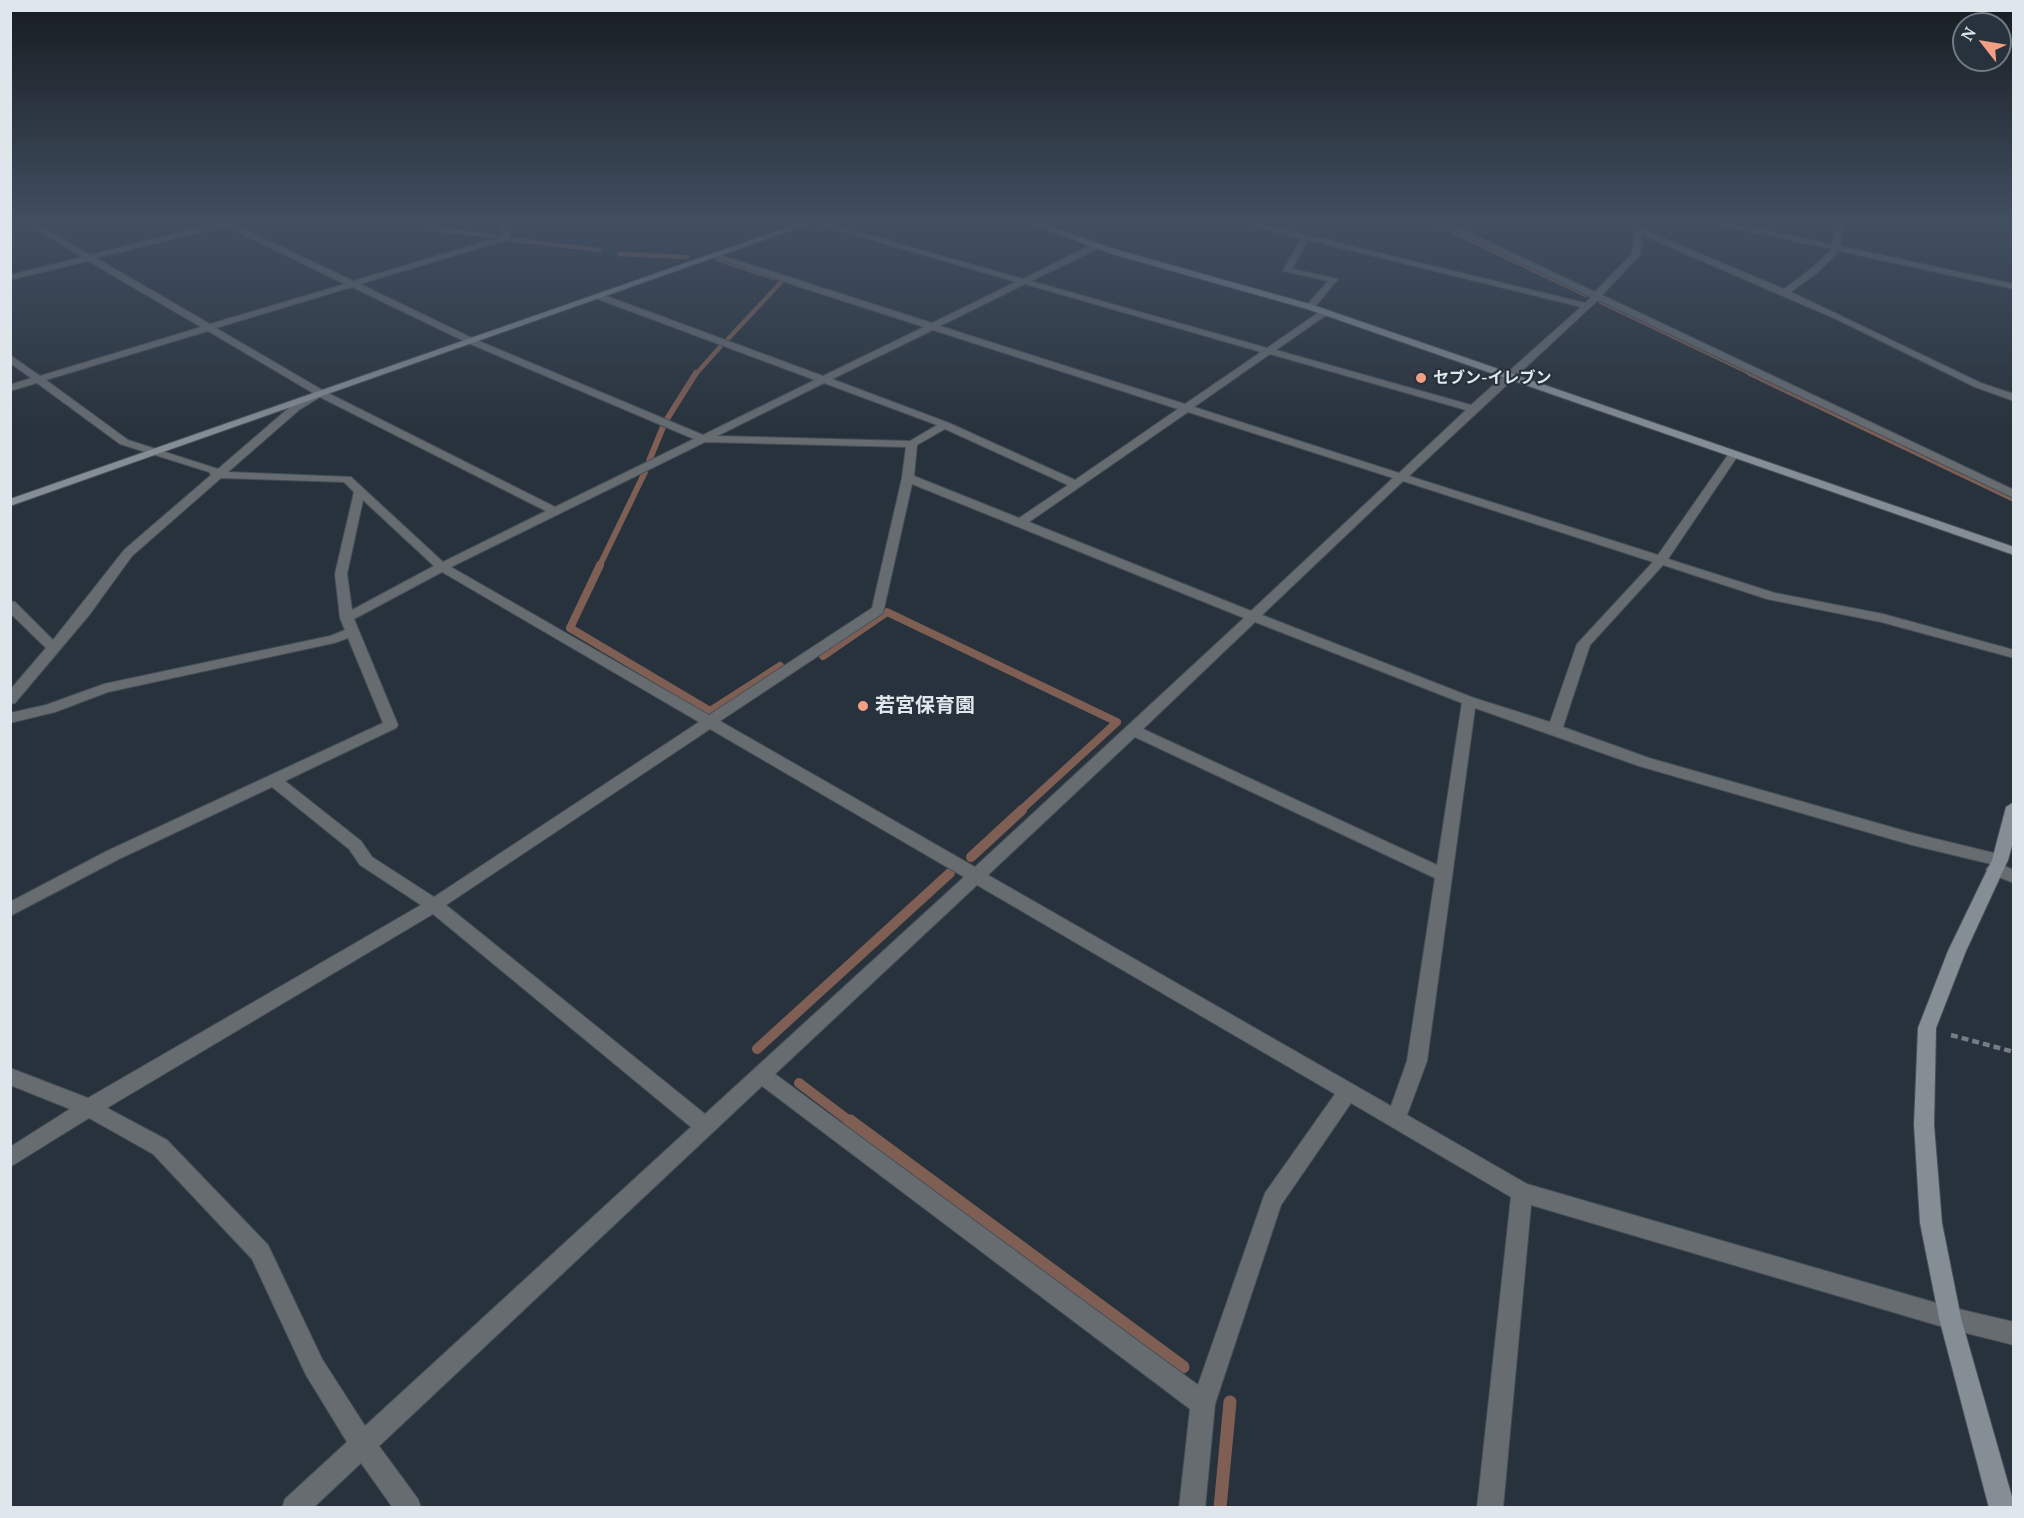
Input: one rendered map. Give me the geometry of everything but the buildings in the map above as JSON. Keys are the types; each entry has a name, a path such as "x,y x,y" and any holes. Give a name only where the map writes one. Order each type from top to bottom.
{"street":[{"path":"151,294 320,393 554,511"},
{"path":"10,388 322,294"},
{"path":"371,294 471,341 704,439 912,444 945,425"},
{"path":"10,503 604,294"},
{"path":"835,294 1772,596 1883,618 2013,654"},
{"path":"10,718 50,709 104,688 334,639 350,624 442,567 998,294"},
{"path":"1068,294 1473,410"},
{"path":"1264,294 1325,312 2013,551"},
{"path":"1310,307 1321,294"},
{"path":"1559,294 1592,301"},
{"path":"1578,294 2013,495"},
{"path":"294,1508 975,874 1133,730 1253,615 1599,294"},
{"path":"1787,294 1978,385 2013,398"},
{"path":"598,296 945,425 1076,484"},
{"path":"1020,523 1325,312"},
{"path":"10,358 124,442 153,453 213,470 217,475 347,479 442,567 1521,1192 1950,1318 2013,1334"},
{"path":"10,700 86,611 128,553 295,408 320,393"},
{"path":"10,1158 89,1108 434,904 878,610 908,478 912,444"},
{"path":"1555,729 1584,644 1661,560 1734,454"},
{"path":"908,478 1469,701 1555,729 1644,762 1912,839 2003,869"},
{"path":"10,910 113,855 391,725 350,624 340,574 360,490"},
{"path":"10,605 54,648"},
{"path":"1396,1119 1417,1061 1469,701"},
{"path":"1133,730 1445,876"},
{"path":"275,781 355,844 366,861 434,904 705,1126"},
{"path":"2002,1508 1950,1318 1931,1223 1924,1125 1927,1028 1957,951 2003,869 2013,807"},
{"path":"761,1074 1203,1404"},
{"path":"10,1076 89,1108 160,1147 208,1195 260,1252 314,1367 362,1444 409,1508"},
{"path":"1192,1508 1203,1404 1272,1200 1347,1093"},
{"path":"1490,1508 1521,1192"}],"path":[{"path":"1927,1028 2013,1052"}],"waterway":[{"path":"728,339 770,294"},
{"path":"1601,302 1754,375"},
{"path":"695,375 721,346"},
{"path":"667,419 696,373"},
{"path":"1750,373 2014,499"},
{"path":"649,461 663,427"},
{"path":"599,567 645,472"},
{"path":"600,565 570,628 710,711 780,666"},
{"path":"823,656 887,612 1117,722 1020,811"},
{"path":"971,857 1022,810"},
{"path":"757,1049 950,873"},
{"path":"799,1083 852,1123"},
{"path":"850,1121 1183,1367"},
{"path":"1220,1508 1230,1402"}],"place":[{"name":"セブン-イレブン","path":"1421,378"},
{"name":"若宮保育園","path":"863,706"}]}
